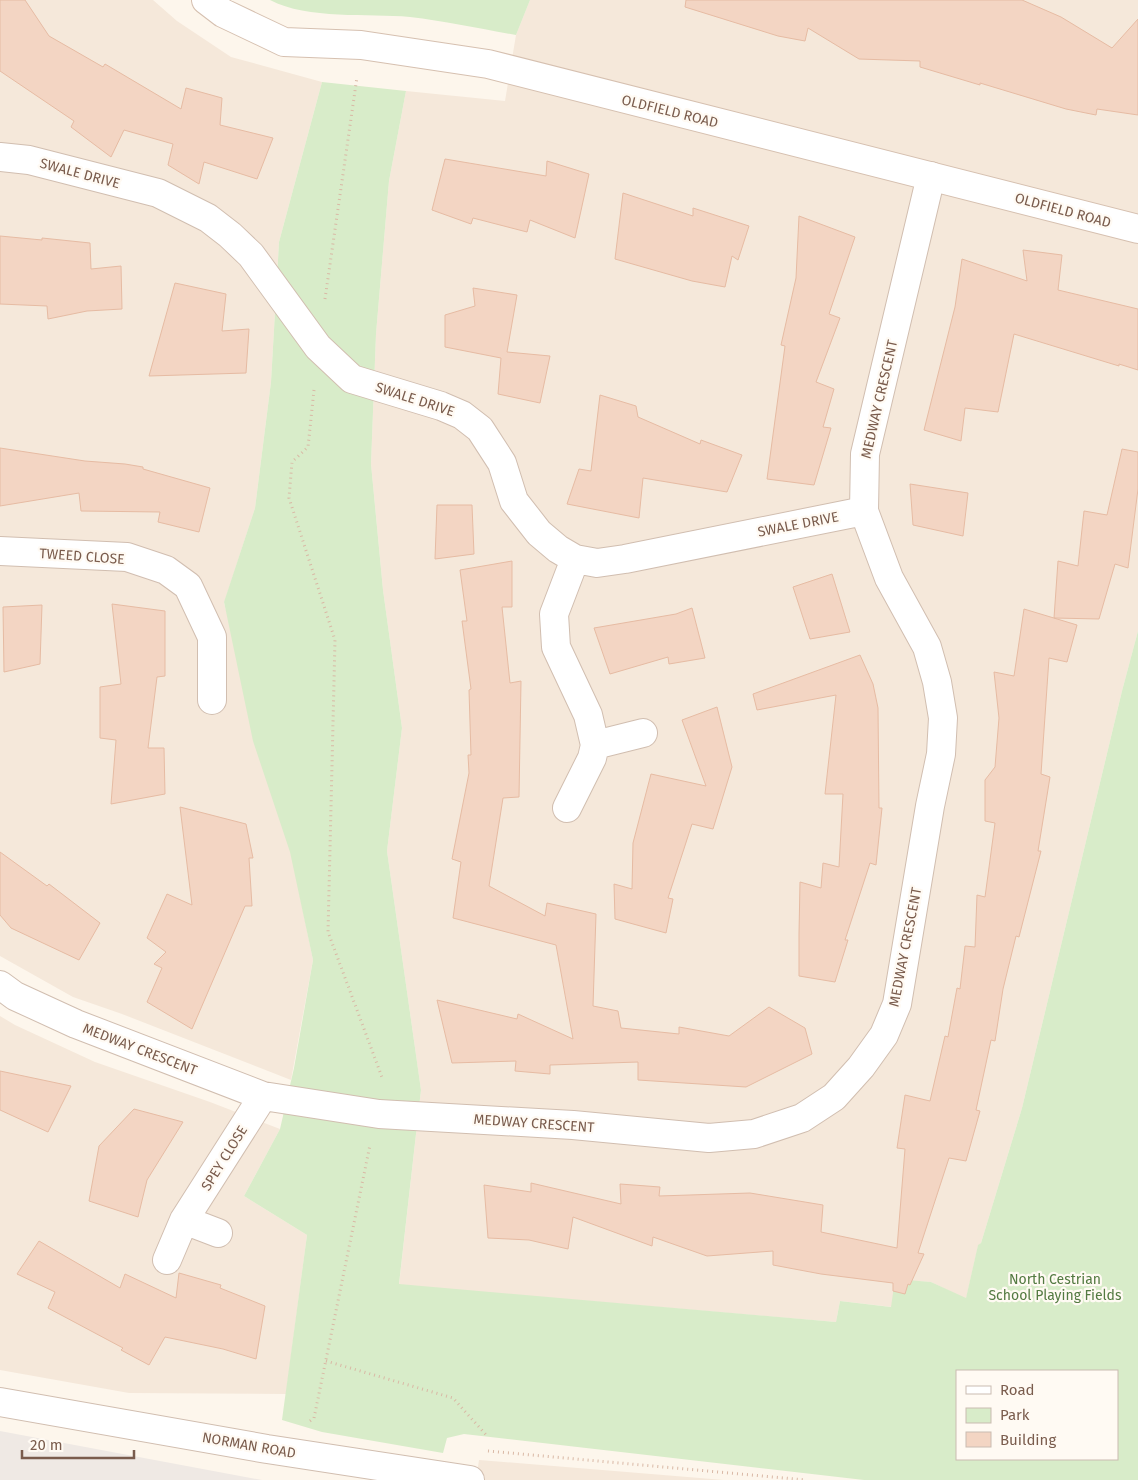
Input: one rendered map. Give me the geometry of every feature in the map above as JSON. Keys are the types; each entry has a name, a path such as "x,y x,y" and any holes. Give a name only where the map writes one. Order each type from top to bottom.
{"street":[{"name":"OLDFIELD ROAD","path":"206,0 223,13 284,42 361,45 488,64 1138,230"},
{"name":"SWALE DRIVE","path":"0,157 28,160 158,193 208,218 251,255 318,347 352,379 441,406 462,415 480,428 502,463 514,501 539,533 558,549 575,559 597,563 625,559 864,511"},
{"name":"MEDWAY CRESCENT","path":"0,985 15,996 76,1024 263,1096 379,1114 572,1125 708,1138 754,1134 802,1118 834,1097 861,1067 884,1035 897,1004 930,806 941,754 943,718 937,682 927,647 889,578 864,511 865,454 931,176"},
{"name":"TWEED CLOSE","path":"0,551 127,557 166,570 188,586 212,637 212,700"},
{"path":"567,808 592,758 595,745 588,715 556,647 554,614 575,559"},
{"path":"595,745 643,733"},
{"name":"SPEY CLOSE","path":"167,1260 184,1220 263,1096"},
{"path":"184,1220 218,1233"},
{"name":"NORMAN ROAD","path":"0,1402 267,1449 465,1479"}],"path":[{"path":"267,1449 314,1418 368,1151 379,1114 384,1078 328,932 335,640 289,498 292,462 308,447 318,347 361,45"},
{"path":"326,1361 453,1398 488,1437"},
{"path":"465,1479 465,1449 806,1480"}],"shaded area":[{"path":"0,0 153,0 177,21 231,57 322,82 279,242 271,382 255,508 224,603 291,852 313,960 291,1080 122,1014 73,997 0,956"},
{"path":"530,0 1138,0 1138,631 1022,1108 981,1243 978,1246 966,1299 931,1282 895,1280 892,1307 840,1301 836,1322 399,1285 421,1090 387,851 402,728 383,590 371,464 376,334 389,181 406,91 505,101 516,35"},
{"path":"0,1016 15,1025 95,1062 210,1102 280,1129 244,1196 307,1235 286,1394 129,1393 0,1370"},
{"path":"0,1431 262,1480 0,1480"},
{"path":"479,1460 724,1480 476,1480"}],"green space":[{"path":"270,0 530,0 516,35 410,17 338,15 302,11"},
{"name":"North Cestrian School Playing Fields","path":"322,82 406,91 389,181 376,334 371,464 383,590 402,728 387,851 421,1090 399,1284 836,1322 840,1301 891,1307 895,1279 931,1282 966,1298 978,1245 981,1243 1022,1108 1138,631 1138,1480 864,1480 464,1434 447,1438 443,1453 322,1432 282,1420 307,1235 244,1196 280,1129 294,1068 313,960 290,852 253,741 224,602 255,508 271,382 279,242"}],"building":[{"path":"0,0 25,0 49,36 103,67 105,64 181,109 186,88 222,98 220,125 273,138 257,179 204,162 199,184 168,165 173,144 124,130 111,157 71,127 74,121 0,71"},
{"path":"686,0 1022,0 1061,17 1112,48 1138,19 1138,115 1097,109 1096,115 1066,109 920,67 920,61 859,59 808,28 805,41 778,36 685,7"},
{"path":"445,159 546,176 547,161 589,174 575,238 530,220 527,232 473,218 471,224 432,210"},
{"path":"623,193 693,216 693,208 749,226 738,260 732,256 725,287 692,281 615,259"},
{"path":"799,216 855,237 829,314 840,318 816,382 834,389 823,427 831,428 814,485 767,479 785,346 781,345 796,278"},
{"path":"0,236 90,243 91,269 121,266 122,309 87,311 48,319 47,306 0,304"},
{"path":"1023,250 1062,255 1058,290 1138,309 1138,370 1014,334 998,412 965,408 961,441 924,430 955,307 962,259 1027,281"},
{"path":"175,283 226,294 222,331 249,329 246,373 149,376"},
{"path":"473,288 517,295 507,352 550,356 540,403 498,394 501,358 445,347 445,315 475,306"},
{"path":"600,395 636,406 638,417 700,444 701,440 742,455 727,492 643,478 639,518 567,504 579,469 591,471"},
{"path":"0,448 85,461 143,467 143,469 210,488 199,532 158,522 160,512 81,511 79,493 0,506"},
{"path":"1122,449 1138,452 1138,489 1128,568 1115,564 1099,619 1054,618 1058,561 1078,566 1084,511 1107,515"},
{"path":"910,484 968,493 963,536 913,525"},
{"path":"437,505 472,505 474,554 435,559"},
{"path":"512,561 512,607 502,607 510,683 521,681 519,797 503,798 489,886 545,916 547,903 596,914 593,1006 618,1011 621,1028 679,1034 679,1027 729,1036 769,1007 805,1028 812,1054 746,1087 638,1080 638,1062 550,1065 550,1074 515,1071 516,1061 452,1063 437,1000 517,1019 518,1014 573,1039 556,945 453,918 461,862 452,859 469,773 468,755 471,755 469,690 471,689 462,621 467,621 460,570"},
{"path":"832,574 850,632 810,639 793,587"},
{"path":"112,604 165,611 165,676 157,677 148,748 164,748 165,794 111,804 116,740 100,738 100,687 121,684"},
{"path":"42,605 40,664 4,672 3,607"},
{"path":"692,608 705,658 669,664 668,657 610,674 594,628 676,614"},
{"path":"1024,609 1077,625 1067,662 1049,658 1041,774 1050,777 1038,851 1041,851 1019,937 1016,936 1003,989 995,1041 991,1040 976,1110 980,1111 966,1161 949,1158 918,1253 924,1254 910,1285 908,1284 905,1294 893,1291 893,1283 821,1274 773,1265 773,1251 707,1256 653,1237 652,1246 573,1217 568,1249 529,1240 488,1238 484,1185 531,1192 531,1183 621,1204 620,1184 660,1187 659,1196 750,1193 823,1205 821,1232 897,1248 905,1149 897,1148 905,1095 930,1101 945,1036 948,1037 957,988 960,989 965,946 975,947 977,895 985,897 995,823 985,821 985,780 995,767 999,718 994,672 1014,676"},
{"path":"860,655 873,684 878,708 879,808 882,808 876,865 870,863 845,940 848,940 835,982 799,976 799,934 800,882 821,888 823,863 839,867 843,794 825,794 836,695 757,710 753,694"},
{"path":"717,707 732,767 713,829 692,824 668,898 673,899 666,933 615,919 614,884 632,889 633,843 651,774 706,786 682,720"},
{"path":"180,807 246,824 253,858 249,858 252,906 245,906 192,1029 147,1002 162,968 154,964 166,952 147,938 167,894 192,905"},
{"path":"0,852 47,886 49,884 100,923 79,960 11,928 0,915"},
{"path":"0,1071 71,1086 48,1132 0,1110"},
{"path":"134,1109 183,1122 147,1180 138,1217 89,1201 99,1146"},
{"path":"39,1241 120,1288 125,1274 176,1298 179,1273 221,1285 220,1288 265,1306 256,1359 223,1349 165,1337 149,1365 121,1350 123,1348 48,1308 55,1292 17,1274"}]}
